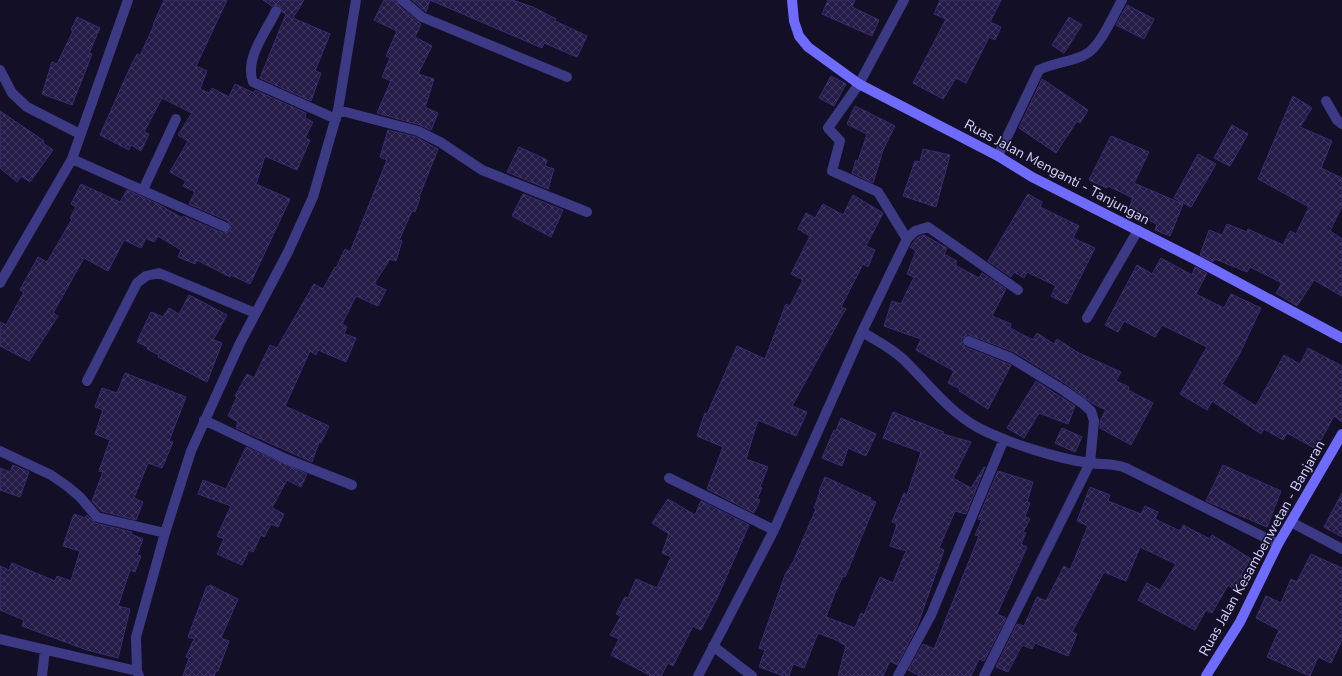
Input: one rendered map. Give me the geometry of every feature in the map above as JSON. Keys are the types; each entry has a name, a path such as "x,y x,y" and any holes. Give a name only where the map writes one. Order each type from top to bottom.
{"main road":[{"name":"Ruas Jalan Menganti - Tanjungan","path":"792,0 794,20 799,36 808,47 859,84 998,156 1032,177 1138,230 1342,338"},
{"name":"Ruas Jalan Kesambenwetan - Banjaran","path":"1206,676 1240,622 1278,544 1342,434"}],"street":[{"path":"0,283 72,159 128,0"},
{"path":"0,640 138,673 136,637 165,533 191,451 204,420 255,313 288,252 313,197 337,114 356,0"},
{"path":"402,0 422,17 567,77"},
{"path":"904,0 859,84 828,128 840,141 832,171 878,192 907,239"},
{"path":"998,156 1039,70 1052,64 1087,54 1095,46 1122,0"},
{"path":"276,11 252,58 249,73 253,82 337,114 418,131 440,142 482,170 587,212"},
{"path":"0,70 12,93 27,107 80,134"},
{"path":"1326,101 1337,120 1342,124"},
{"path":"143,190 176,120"},
{"path":"72,159 225,227"},
{"path":"698,676 774,530 862,332 907,239 915,231 928,226 1018,290"},
{"path":"1087,318 1138,230"},
{"path":"87,381 137,283 146,276 159,273 255,313"},
{"path":"862,332 902,358 950,406 976,426 1004,440 1056,456 1090,463 1112,463 1141,474 1278,544"},
{"path":"968,341 1011,358 1076,398 1091,411 1094,421 1090,463 984,676"},
{"path":"204,420 286,459 352,485"},
{"path":"898,676 930,615 1004,440"},
{"path":"0,451 51,475 80,497 97,517 165,533"},
{"path":"670,478 774,530"},
{"path":"1291,522 1342,549"},
{"path":"713,646 752,676"},
{"path":"42,676 45,650"}],"building":[{"path":"164,0 227,0 196,66 207,71 200,89 209,93 212,88 229,97 235,84 254,93 255,90 306,113 305,118 313,122 305,138 310,140 297,170 265,156 256,184 290,199 250,284 231,275 230,277 197,260 195,264 178,257 181,250 158,236 154,242 146,238 141,248 124,240 108,271 84,258 53,313 58,316 29,361 0,346 0,322 6,325 24,292 20,290 38,257 47,262 72,219 70,218 76,207 71,204 81,184 120,202 127,190 160,205 182,218 183,216 223,233 228,232 231,229 228,221 189,204 195,192 183,186 186,181 170,172 188,141 178,135 192,113 162,98 144,132 149,134 141,151 131,145 129,150 100,135 137,54 140,56"},
{"path":"263,0 304,0 293,18 330,34 315,71 321,73 311,101 260,78 286,14 282,12 279,5 272,6"},
{"path":"384,0 396,0 398,5 421,24 415,37 432,46 418,74 434,79 425,107 438,113 431,130 420,125 377,113 391,81 382,77 390,58 386,56 397,31 374,20"},
{"path":"412,0 430,0 426,12"},
{"path":"430,0 512,0 533,7 556,19 555,21 587,36 577,57 544,43 542,48"},
{"path":"828,0 855,0 852,7 879,20 872,36 822,14"},
{"path":"940,0 1001,0 990,22 1001,27 995,40 989,37 966,83 956,78 943,99 913,83 946,19 934,14"},
{"path":"1127,5 1154,19 1144,39 1116,25"},
{"path":"77,17 100,28 89,53 92,54 72,105 42,94 52,62 57,64 73,31 71,30"},
{"path":"1069,17 1082,25 1064,53 1052,45"},
{"path":"831,76 846,84 834,106 819,98"},
{"path":"1042,79 1088,110 1080,123 1077,121 1056,153 1019,128"},
{"path":"1293,96 1312,108 1300,127 1332,141 1321,168 1342,178 1342,206 1330,231 1342,239 1342,296 1314,280 1297,306 1276,293 1282,283 1250,267 1247,272 1215,259 1213,262 1200,255 1209,230 1222,235 1227,224 1247,232 1248,229 1283,245 1290,231 1296,234 1309,207 1258,179"},
{"path":"855,106 895,126 883,150 873,183 852,173 856,160 858,161 867,134 847,124"},
{"path":"0,111 44,141 43,143 53,150 30,182 21,176 17,182 0,168"},
{"path":"1232,125 1248,134 1230,166 1214,158"},
{"path":"388,130 416,137 438,149 419,197 420,198 415,212 412,211 399,240 402,241 396,261 390,259 374,284 386,290 378,306 356,296 342,324 347,327 344,334 356,338 346,362 318,350 316,355 310,351 285,406 329,426 321,443 319,442 312,462 236,428 238,422 228,416 237,397 235,396 247,374 254,378 270,345 277,348 314,284 323,289 335,267 336,268 345,249 350,252 387,160 380,157"},
{"path":"1111,136 1149,152 1134,183 1183,204 1170,236 1155,230 1157,224 1128,211 1133,198 1108,186 1107,188 1089,180"},
{"path":"519,147 547,160 545,166 554,169 548,189 507,172"},
{"path":"923,149 950,155 936,207 903,196 915,161 920,162"},
{"path":"1198,154 1216,164 1191,207 1174,198"},
{"path":"523,194 563,210 551,237 512,216"},
{"path":"1028,194 1042,202 1040,207 1079,226 1073,238 1095,248 1067,304 1051,296 1056,286 1027,272 1024,278 1014,272 1011,277 988,261"},
{"path":"853,195 883,213 866,246 875,250 868,267 863,264 841,307 846,309 792,406 807,412 796,436 758,420 746,459 768,467 757,499 760,500 754,513 707,489 723,447 697,436 705,413 707,414 737,346 765,359 786,304 790,306 803,280 791,274 810,236 798,229 806,213 815,218 823,204 843,215"},
{"path":"924,235 947,248 944,254 957,261 955,265 979,278 982,273 1006,289 992,316 1011,324 1010,328 1033,340 1037,333 1054,344 1057,339 1077,352 1121,372 1116,381 1129,387 1128,390 1153,403 1131,445 1100,428 1100,421 1106,410 1092,403 1066,384 1014,352 970,335 962,338 962,342 965,347 1011,365 988,409 959,391 960,389 948,383 954,371 916,350 921,339 884,326 892,301 901,304 914,277 907,274 916,251 910,247 918,237"},
{"path":"1161,258 1192,275 1195,267 1207,273 1196,294 1224,308 1231,294 1261,308 1239,355 1222,384 1256,406 1284,355 1300,364 1308,348 1342,366 1342,422 1334,416 1316,449 1287,433 1283,440 1264,429 1261,434 1212,401 1207,410 1180,394 1207,347 1162,325 1155,337 1124,321 1118,332 1105,325 1137,265 1152,274"},
{"path":"189,295 227,315 213,340 222,343 207,382 158,357 159,355 147,349 148,347 137,342 151,312 163,317 169,308 179,314"},
{"path":"125,373 186,397 169,441 173,442 162,468 148,463 134,498 143,502 136,520 101,511 92,501 103,472 99,471 110,440 95,434 103,410 95,407 102,388 117,393"},
{"path":"1036,381 1075,406 1068,424 1039,413 1024,438 1007,428"},
{"path":"893,412 944,432 943,434 971,442 953,478 971,488 985,467 966,514 955,511 939,548 944,550 917,627 897,665 890,661 883,676 838,676 846,646 836,640 818,633 804,668 793,664 789,676 784,676 759,667 765,650 759,648 785,575 793,562 816,509 814,508 825,477 871,498 870,500 876,502 845,577 843,576 826,617 855,628 861,613 864,615 880,577 893,583 906,551 890,546 897,524 892,522 904,493 907,495 921,452 883,438"},
{"path":"841,418 876,434 866,456 848,448 842,466 822,458"},
{"path":"1062,428 1082,437 1075,452 1055,443"},
{"path":"246,447 307,474 301,487 287,480 272,508 284,514 278,527 271,524 264,537 261,535 253,552 249,550 242,565 217,554 224,539 217,536 231,506 198,494 203,480 226,489"},
{"path":"13,465 29,472 20,497 0,490 0,468 10,472"},
{"path":"1223,465 1281,491 1267,527 1206,501"},
{"path":"998,471 1033,482 1027,502 1030,503 1025,516 1030,519 1023,532 1026,533 1021,544 1027,547 997,614 1006,618 984,661 979,659 971,676 920,676 908,670 923,644 934,649 979,536 975,535 982,520 978,519"},
{"path":"1090,487 1110,495 1108,501 1141,514 1145,506 1158,512 1155,519 1180,531 1183,525 1210,539 1212,535 1251,559 1241,575 1243,577 1235,590 1228,585 1212,613 1206,610 1195,630 1138,600 1147,583 1160,590 1176,564 1140,547 1126,581 1104,572 1072,632 1077,634 1068,656 1035,643 1032,649 1022,645 1008,672 996,667 1017,624 1024,626 1037,597 1046,601 1064,566 1070,570 1088,526 1077,521"},
{"path":"1342,493 1342,537 1324,527"},
{"path":"668,499 695,515 701,501 749,525 718,596 701,630 693,626 673,666 668,663 661,676 651,676 611,655 619,639 610,635 621,616 616,614 625,597 628,598 636,579 657,588 671,557 662,553 669,534 652,523"},
{"path":"74,514 85,518 87,515 95,523 132,532 131,534 143,539 137,555 141,556 135,572 130,570 118,606 130,609 118,658 87,650 22,626 24,620 0,610 0,566 9,570 12,563 55,581 57,576 71,581 80,551 63,546"},
{"path":"1311,554 1342,568 1342,640 1331,663 1318,657 1310,676 1267,657 1279,630 1256,618 1266,596 1281,603 1291,579 1297,582"},
{"path":"210,585 238,599 221,638 229,641 218,671 216,671 214,676 183,676 189,658 186,657 194,639 188,637 207,586 209,587"}]}
